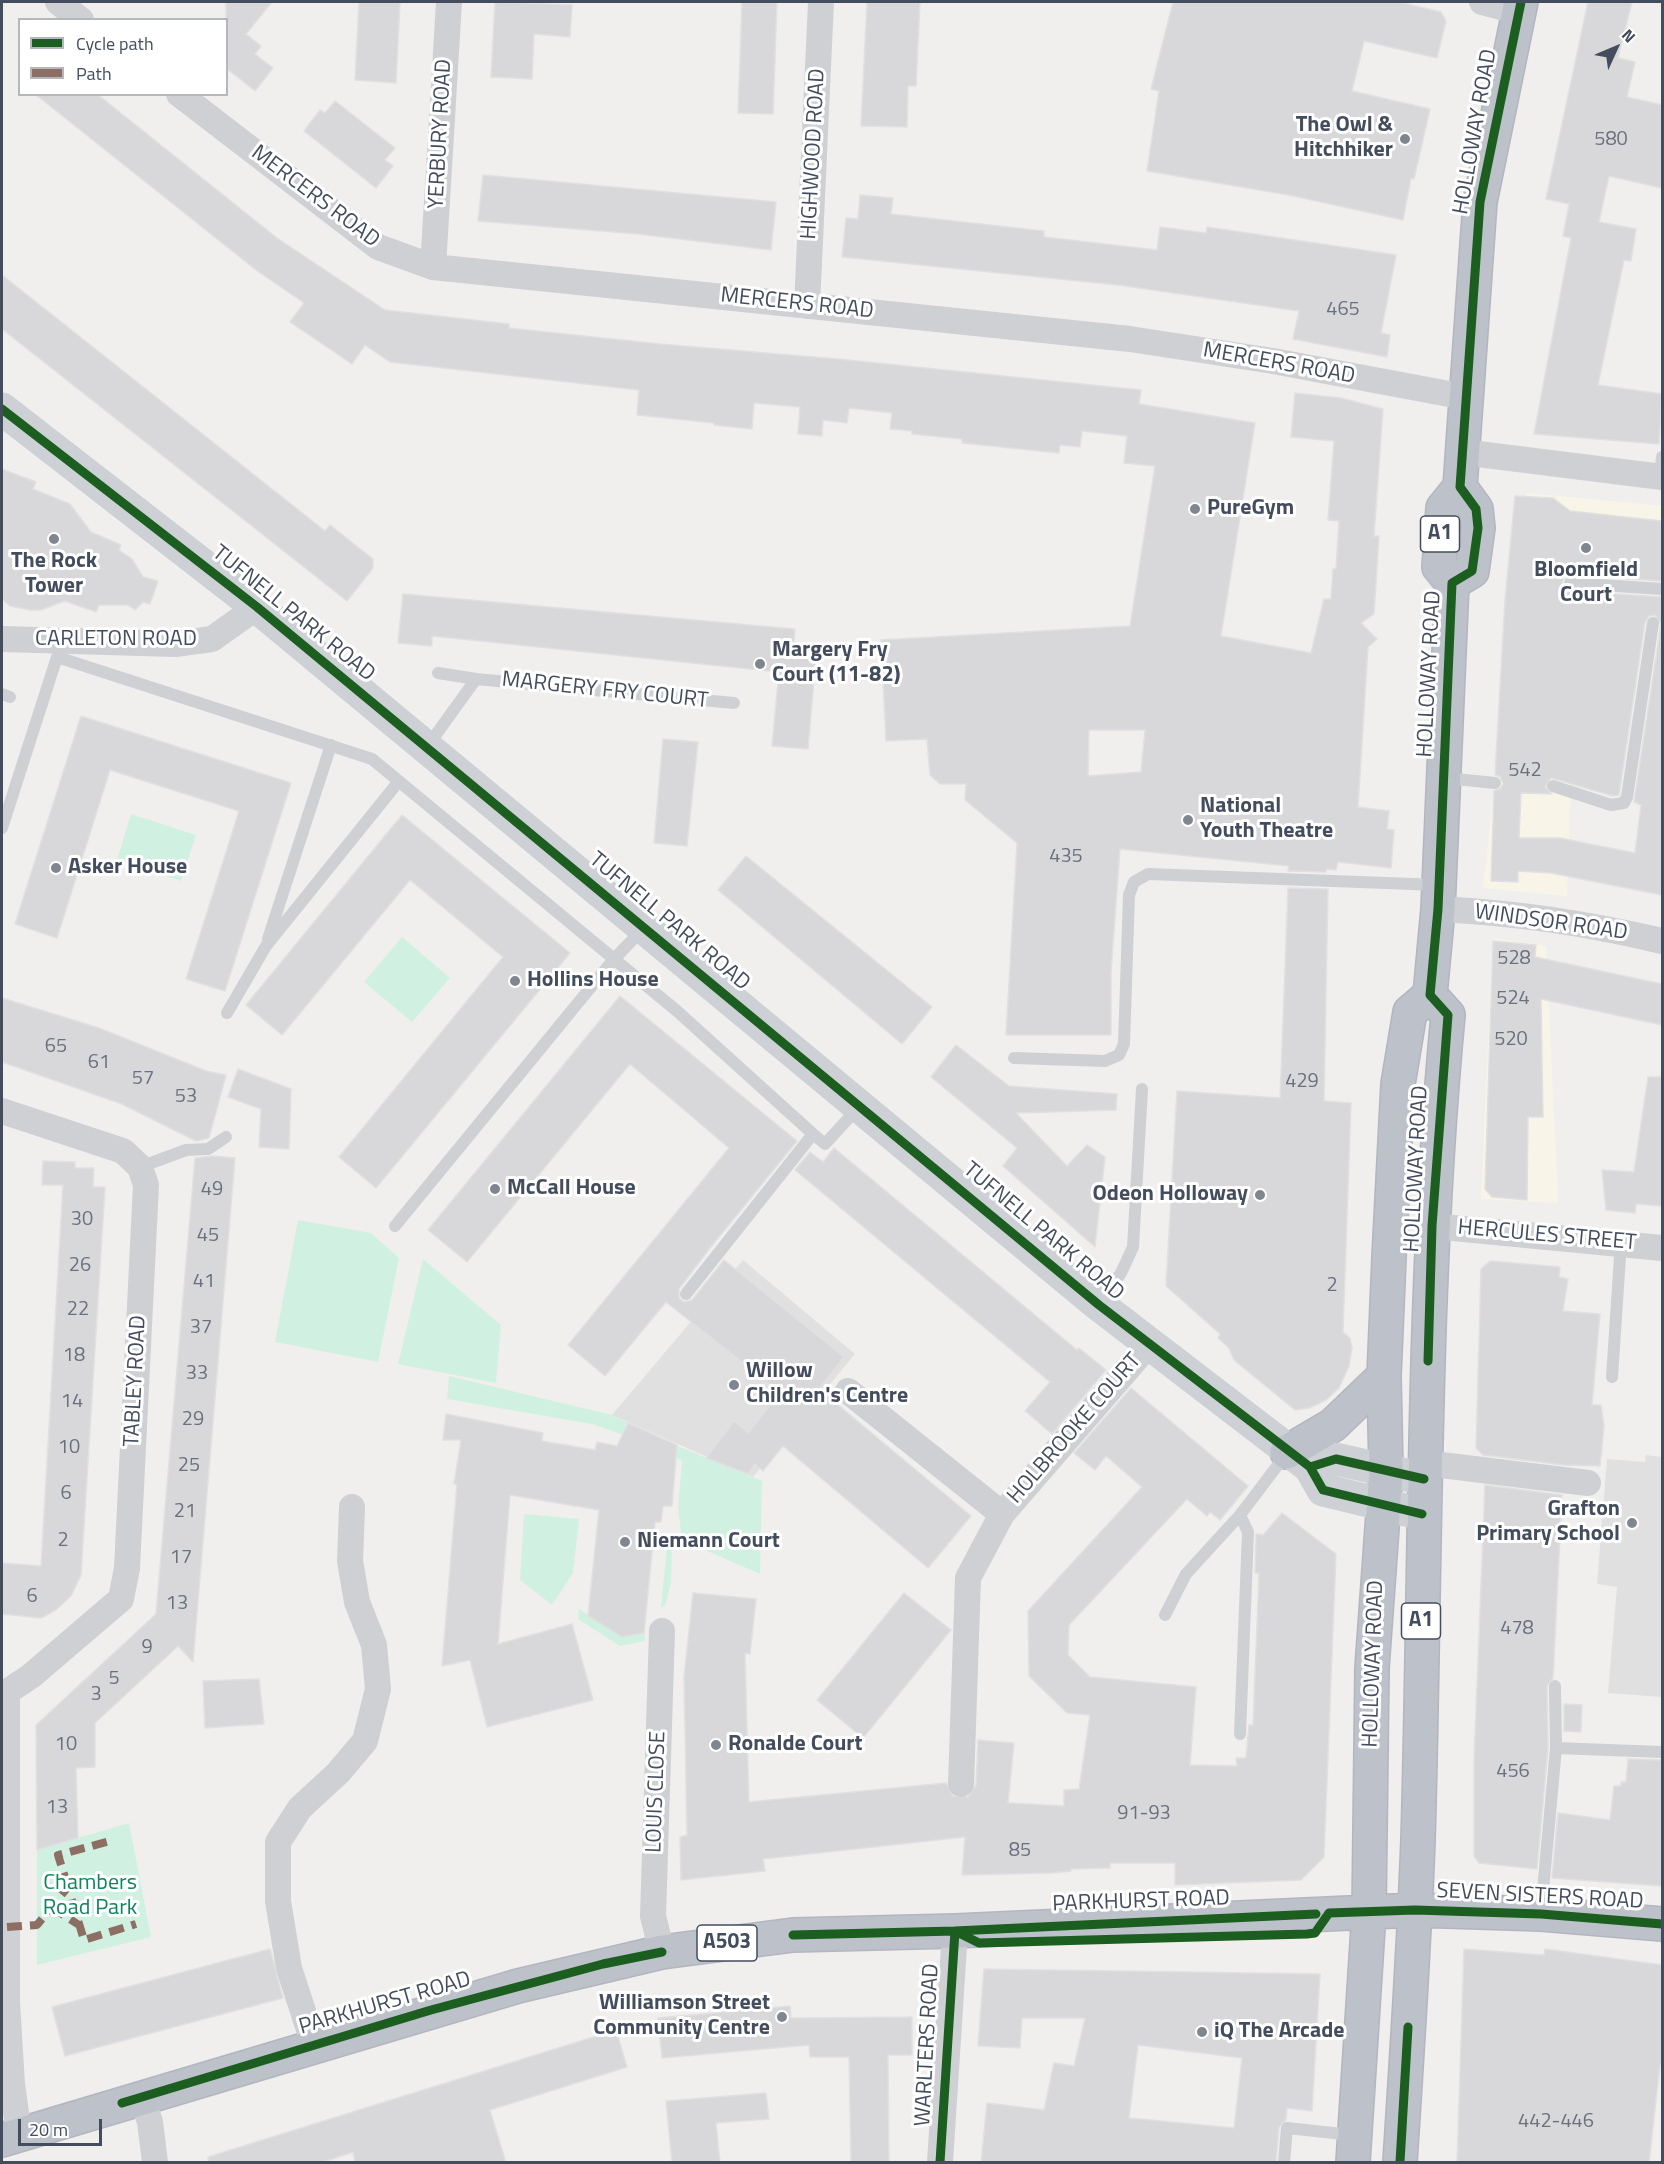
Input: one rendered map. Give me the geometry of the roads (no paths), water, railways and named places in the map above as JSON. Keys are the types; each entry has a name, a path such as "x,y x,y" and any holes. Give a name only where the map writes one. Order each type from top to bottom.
{"highway":[{"name":"HOLLOWAY ROAD","path":"1353,2149 1369,1912 1372,1668 1386,1472 1384,1376 1398,1084 1410,1012 1430,995 1439,897 1452,583 1466,575 1473,567 1478,528 1475,506 1460,487 1480,202 1520,7"},
{"name":"HOLLOWAY ROAD","path":"1400,2163 1415,1910 1422,1514 1432,1226 1448,1015 1430,995"},
{"path":"1299,1459 1384,1376"},
{"name":"A503","path":"1369,1912 1415,1910"},
{"name":"SEVEN SISTERS ROAD","path":"1415,1910 1541,1914 1662,1924"},
{"name":"PARKHURST ROAD","path":"10,2137 518,1986 603,1964 662,1952 793,1935 955,1931 1369,1912"}],"street":[{"path":"58,2 78,18"},
{"name":"YERBURY ROAD","path":"433,267 449,2"},
{"name":"HIGHWOOD ROAD","path":"807,306 821,2"},
{"path":"1482,2 1520,7"},
{"name":"MERCERS ROAD","path":"182,96 378,247 433,267 1130,339 1273,361 1465,397"},
{"name":"TUFNELL PARK ROAD","path":"2,409 257,607 861,1105 1099,1305 1299,1459 1323,1490 1422,1514"},
{"path":"1462,452 1662,470"},
{"name":"CARLETON ROAD","path":"2,639 175,644 212,639 257,607"},
{"name":"WINDSOR ROAD","path":"1439,897 1519,915 1584,923 1662,941"},
{"path":"2,1111 123,1150 140,1167"},
{"name":"TABLEY ROAD","path":"4,1691 31,1676 122,1599 127,1568 146,1185 140,1167"},
{"name":"HERCULES STREET","path":"1432,1226 1621,1242 1662,1248"},
{"name":"HOLBROOKE COURT","path":"961,1784 968,1578 1002,1514 1149,1344"},
{"name":"HOLBROOKE COURT","path":"848,1391 1002,1514"},
{"path":"1299,1459 1336,1459 1386,1472 1425,1471 1588,1483"},
{"path":"314,2045 289,1968 278,1901 278,1842 300,1808 338,1773 365,1741 378,1689 374,1645 357,1602 350,1561 352,1507"},
{"name":"LOUIS CLOSE","path":"662,1631 653,1916 662,1952"},
{"path":"4,1691 8,2002 12,2084 10,2137"},
{"name":"WARLTERS ROAD","path":"940,2163 955,1931"},
{"path":"142,2097 150,2122 155,2163"}],"lane":[{"path":"1570,583 1662,589"},
{"path":"1553,786 1611,805 1624,803 1627,797 1653,623"},
{"path":"2,828 57,657 331,745 372,759 677,1011 825,1144 861,1105"},
{"name":"MARGERY FRY COURT","path":"438,673 734,703"},
{"name":"MARGERY FRY COURT","path":"427,748 476,678"},
{"path":"266,946 331,745"},
{"path":"1444,777 1495,783"},
{"path":"227,1013 266,946 399,782"},
{"path":"1014,1058 1106,1061 1119,1055 1124,1044 1129,895 1134,882 1148,874 1439,897"},
{"path":"394,1226 614,959 644,927"},
{"path":"1099,1305 1121,1273 1133,1247 1142,1089"},
{"path":"686,1294 813,1134"},
{"path":"140,1167 186,1150 208,1149 226,1137"},
{"path":"1612,1377 1621,1242"},
{"path":"1165,1615 1186,1574 1240,1515 1299,1459"},
{"path":"1240,1515 1248,1532 1240,1734"},
{"path":"1541,1914 1556,1748 1555,1686"},
{"path":"1556,1748 1662,1752"},
{"path":"1284,2163 1287,2128 1353,2149"}],"place":[{"name":"The Owl & Hitchhiker","path":"1405,139"},
{"name":"PureGym","path":"1195,509"},
{"name":"The Rock Tower","path":"54,539"},
{"name":"Bloomfield Court","path":"1586,548"},
{"name":"Margery Fry Court (11-82)","path":"760,664"},
{"name":"National Youth Theatre","path":"1188,820"},
{"name":"Asker House","path":"56,868"},
{"name":"Hollins House","path":"515,981"},
{"name":"McCall House","path":"495,1189"},
{"name":"Odeon Holloway","path":"1260,1195"},
{"name":"Willow Children's Centre","path":"734,1385"},
{"name":"Grafton Primary School","path":"1632,1523"},
{"name":"Niemann Court","path":"625,1542"},
{"name":"Ronalde Court","path":"716,1745"},
{"name":"Williamson Street Community Centre","path":"782,2017"},
{"name":"iQ The Arcade","path":"1202,2032"}],"park label":[{"name":"Chambers Road Park","path":"90,1896"}]}
